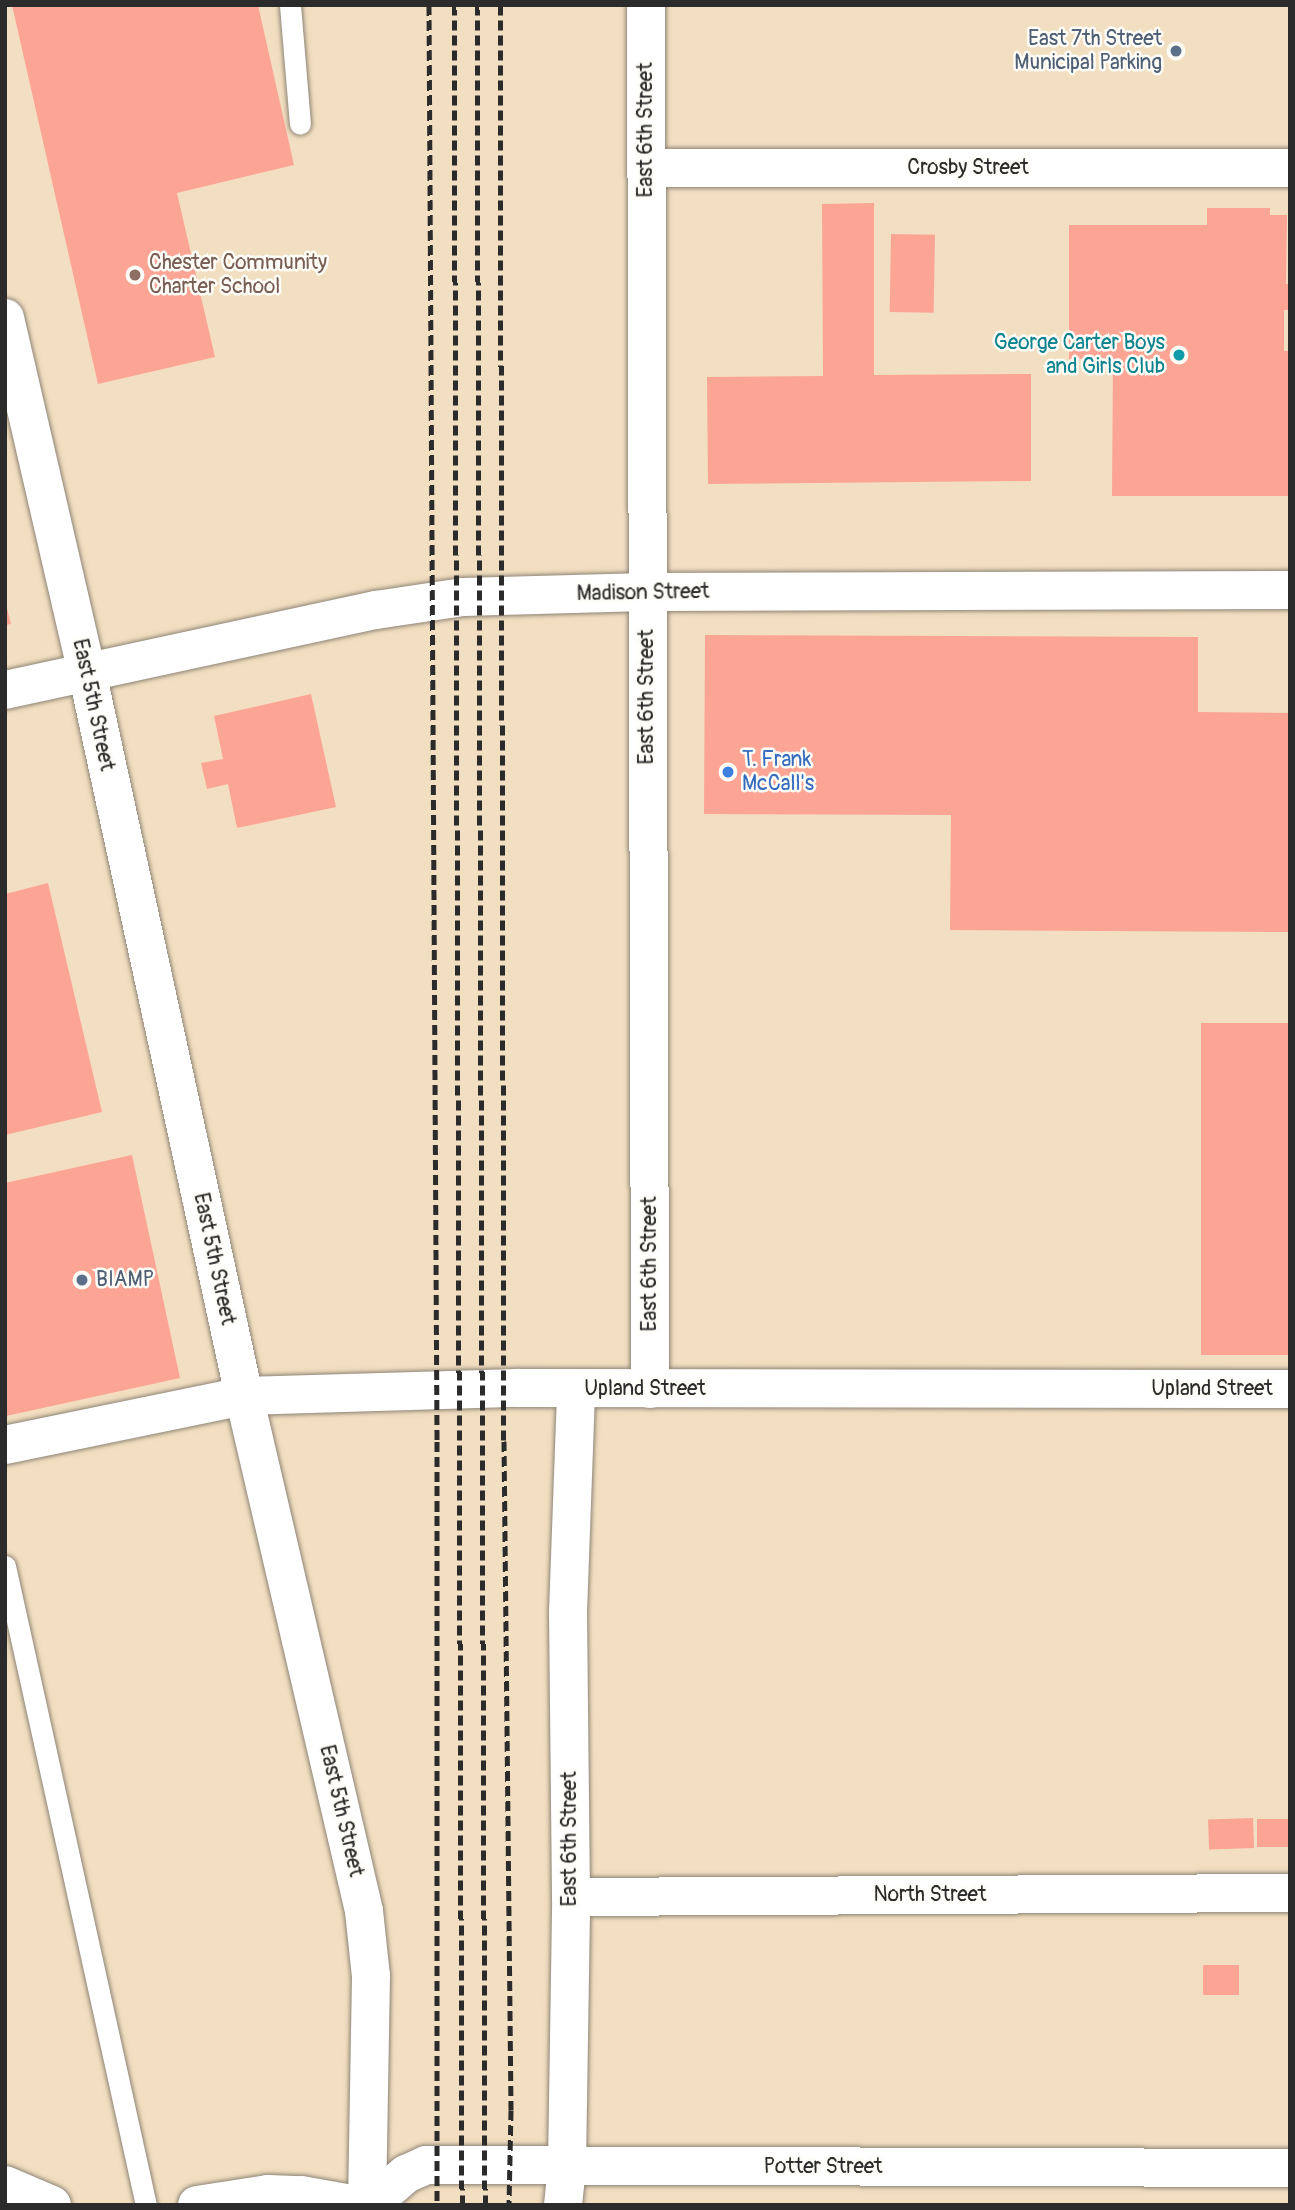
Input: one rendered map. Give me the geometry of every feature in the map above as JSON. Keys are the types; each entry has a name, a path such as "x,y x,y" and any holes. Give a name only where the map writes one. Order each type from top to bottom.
{"street":[{"name":"East 6th Street","path":"646,5 650,1389"},
{"name":"Crosby Street","path":"646,168 1290,168"},
{"name":"East 5th Street","path":"5,318 87,673 244,1396 369,1944 368,2205"},
{"name":"Madison Street","path":"5,690 376,610 463,597 646,592 1290,590"},
{"name":"Upland Street","path":"5,1446 244,1396 518,1388 1290,1389"},
{"name":"East 6th Street","path":"563,2205 567,2166 571,1897 568,1612 576,1389"},
{"name":"North Street","path":"571,1897 1290,1893"},
{"name":"Potter Street","path":"368,2205 406,2174 426,2165 1290,2168"},
{"path":"5,2185 52,2205"},
{"path":"197,2205 268,2194 301,2195 357,2205"}],"lane":[{"path":"289,5 300,124"},
{"path":"5,1566 146,2205"}],"building":[{"name":"Chester Community Charter School","path":"12,5 258,5 294,165 177,193 215,357 98,384"},
{"path":"874,203 874,375 1031,374 1031,481 708,484 707,377 823,376 822,204"},
{"name":"George Carter Boys and Girls Club","path":"1207,208 1270,208 1270,215 1287,215 1286,284 1290,284 1290,310 1284,310 1284,351 1289,351 1289,496 1112,496 1113,359 1069,359 1069,225 1207,225"},
{"path":"891,234 935,235 934,313 890,312"},
{"path":"5,601 11,624 5,625"},
{"path":"705,635 1198,637 1198,712 1290,713 1290,932 950,930 951,815 704,814"},
{"path":"311,694 336,807 237,828 228,784 207,789 201,763 223,759 214,716"},
{"path":"48,883 102,1112 5,1135 5,894"},
{"path":"1201,1023 1290,1023 1290,1355 1201,1355"},
{"name":"BIAMP","path":"132,1155 180,1378 6,1416 5,1183"},
{"path":"1253,1818 1254,1848 1209,1850 1208,1820"},
{"path":"1257,1819 1290,1819 1290,1847 1257,1847"},
{"path":"1203,1965 1239,1965 1239,1995 1203,1995"}],"railway":[{"path":"429,5 437,1441 437,2205"},
{"path":"454,5 462,2205"},
{"path":"477,5 485,2205"},
{"path":"500,5 504,1441 511,2110 509,2205"}],"place":[{"name":"East 7th Street Municipal Parking","path":"1176,51"},
{"name":"Chester Community Charter School","path":"135,275"},
{"name":"George Carter Boys and Girls Club","path":"1179,355"},
{"name":"T. Frank McCall's","path":"728,772"},
{"name":"BIAMP","path":"82,1280"}]}
